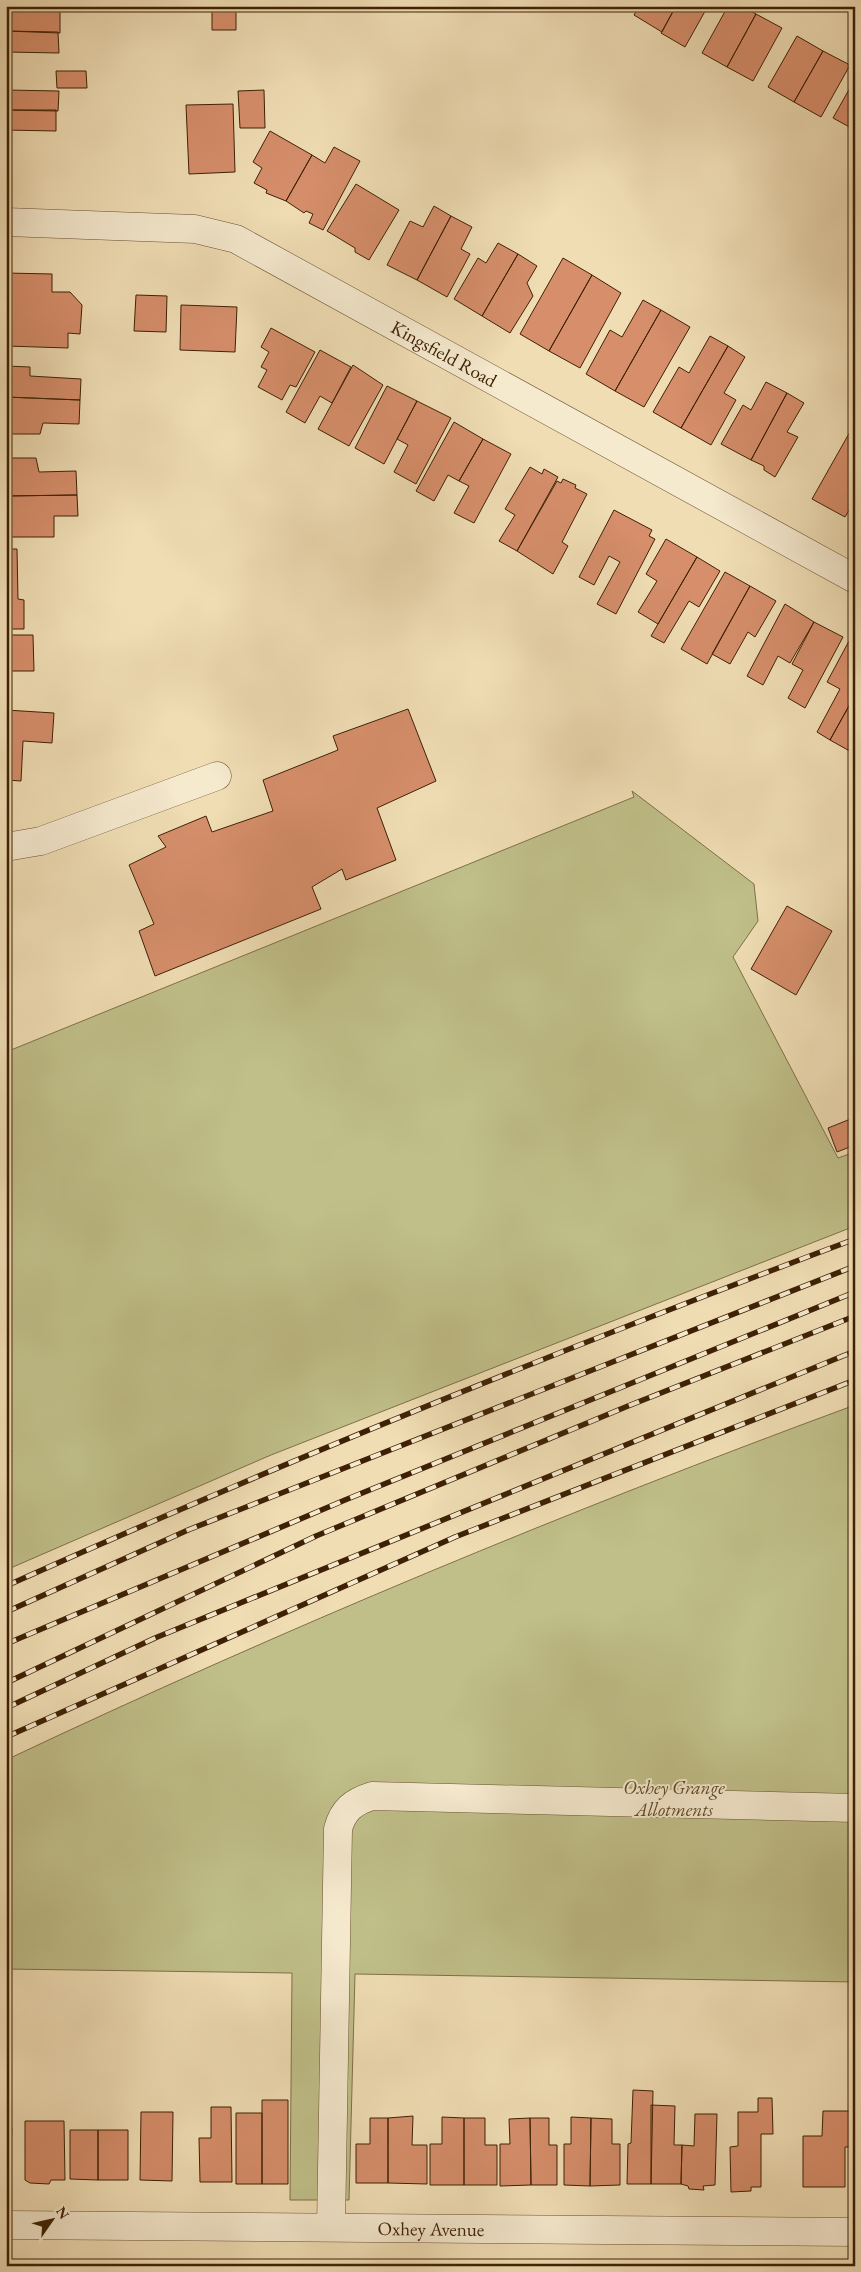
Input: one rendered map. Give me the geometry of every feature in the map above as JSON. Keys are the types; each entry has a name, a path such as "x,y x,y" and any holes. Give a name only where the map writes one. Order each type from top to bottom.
{"street":[{"name":"Kingsfield Road","path":"6,222 195,229 236,239 855,578"},
{"path":"6,847 41,841 217,776"},
{"path":"331,2227 338,1830 341,1817 347,1808 358,1800 372,1796 855,1808"},
{"name":"Oxhey Avenue","path":"6,2225 855,2232"}],"green space":[{"path":"632,791 754,884 758,921 733,957 838,1158 855,1152 855,1226 271,1455 6,1570 6,1455 13,1451 6,1448 6,1052 634,797"},
{"name":"Oxhey Grange Allotments","path":"855,1405 855,1982 355,1974 349,2200 290,2200 292,1973 6,1969 6,1760 215,1664 426,1573 747,1445"}],"building":[{"path":"6,6 60,9 60,33 6,31"},
{"path":"212,6 236,6 236,30 212,30"},
{"path":"639,6 676,6 662,32 634,15"},
{"path":"676,6 708,6 685,47 661,33"},
{"path":"728,6 741,6 756,14 727,67 702,53"},
{"path":"756,14 782,28 753,81 727,67"},
{"path":"6,31 58,32 59,53 7,52 6,64"},
{"path":"797,36 823,51 794,102 768,87"},
{"path":"823,51 850,65 821,117 794,102"},
{"path":"56,71 86,71 87,88 57,88"},
{"path":"855,79 855,130 833,118"},
{"path":"6,90 59,91 58,111 6,110"},
{"path":"264,90 265,128 240,128 238,91"},
{"path":"233,104 235,172 189,174 186,105"},
{"path":"6,110 56,110 56,131 6,130"},
{"path":"270,131 312,155 286,201 266,193 267,190 254,183 262,168 253,162"},
{"path":"334,147 360,161 323,230 309,223 313,214 306,211 304,213 286,201 312,155 325,163"},
{"path":"356,184 399,210 369,260 355,252 355,248 327,231"},
{"path":"434,206 451,216 417,280 387,265 410,221 423,227"},
{"path":"451,216 472,227 461,249 470,254 447,297 417,280"},
{"path":"498,243 518,254 482,316 454,299 478,258 486,263"},
{"path":"518,254 537,266 527,283 533,296 510,333 482,316"},
{"path":"563,258 592,275 549,351 520,334"},
{"path":"6,273 52,274 52,292 70,292 82,305 80,334 68,333 68,348 6,346"},
{"path":"592,275 621,293 580,368 549,351"},
{"path":"136,295 167,296 166,332 134,331"},
{"path":"643,300 661,310 615,391 586,374 610,330 622,337"},
{"path":"181,305 237,307 235,352 180,350"},
{"path":"661,310 690,327 644,407 615,391"},
{"path":"271,328 315,352 296,387 290,385 282,400 258,387 267,370 261,367 269,352 261,347"},
{"path":"710,336 728,346 681,428 653,412 679,367 689,373"},
{"path":"728,346 745,357 724,393 736,400 711,445 681,428"},
{"path":"320,350 351,367 332,403 320,396 305,423 286,412"},
{"path":"353,365 383,385 349,446 318,429"},
{"path":"6,366 30,367 30,376 81,379 80,400 6,397"},
{"path":"766,382 787,393 751,460 721,444 743,405 751,410"},
{"path":"387,386 417,401 384,464 355,448"},
{"path":"787,393 804,403 787,432 798,437 775,477 764,470 764,466 751,460"},
{"path":"6,397 80,400 79,424 43,423 40,434 6,434"},
{"path":"417,401 451,418 416,484 394,472 408,445 397,439"},
{"path":"454,422 483,439 459,481 448,475 434,501 416,491"},
{"path":"855,423 855,500 845,517 812,499"},
{"path":"483,439 511,454 474,523 454,513 469,486 459,481"},
{"path":"6,458 36,458 39,472 76,471 77,495 6,496"},
{"path":"530,467 542,474 544,469 558,477 517,551 499,541 515,515 505,509"},
{"path":"563,479 576,485 575,488 587,494 562,542 568,546 553,574 517,551 557,481 561,483"},
{"path":"77,495 78,516 54,516 54,537 6,537 6,496"},
{"path":"614,510 652,530 649,536 655,539 616,614 597,604 620,562 609,556 594,585 579,577"},
{"path":"666,539 697,557 658,624 638,612 657,581 646,574"},
{"path":"6,549 17,549 18,599 24,600 24,629 6,629"},
{"path":"697,557 720,571 699,607 689,601 664,643 651,636"},
{"path":"725,572 750,586 707,664 681,649"},
{"path":"750,586 776,601 755,637 748,632 730,664 712,654"},
{"path":"785,604 814,622 790,663 778,656 763,685 747,676"},
{"path":"814,622 843,637 805,708 788,698 803,670 792,664"},
{"path":"6,635 33,635 34,671 6,671"},
{"path":"855,640 855,695 830,740 817,732 840,689 827,682 849,641 853,643"},
{"path":"855,695 855,754 830,740"},
{"path":"408,709 436,781 377,808 396,860 346,880 342,869 312,887 321,909 155,976 139,931 154,924 129,865 166,847 158,836 206,816 212,832 273,811 263,780 338,750 333,736"},
{"path":"6,710 54,713 52,743 23,741 21,781 6,780"},
{"path":"787,906 832,931 796,995 751,969"},
{"path":"855,1113 855,1145 837,1152 828,1128 853,1118"},
{"path":"633,2090 653,2091 651,2184 627,2184 628,2144 631,2143"},
{"path":"758,2098 772,2098 773,2134 761,2134 761,2187 751,2187 751,2191 731,2192 730,2147 738,2146 738,2112 758,2112"},
{"path":"262,2100 288,2100 288,2184 262,2184"},
{"path":"651,2105 675,2106 674,2145 682,2145 681,2184 651,2184"},
{"path":"211,2107 231,2107 232,2182 200,2182 199,2138 211,2138"},
{"path":"823,2111 852,2111 852,2147 845,2147 845,2187 803,2187 803,2136 822,2136"},
{"path":"141,2112 173,2112 172,2181 140,2180"},
{"path":"236,2113 262,2113 262,2184 236,2184"},
{"path":"695,2114 717,2114 715,2185 703,2186 704,2190 689,2189 688,2186 681,2184 682,2145 694,2146"},
{"path":"413,2116 412,2145 427,2145 427,2184 388,2183 388,2118"},
{"path":"442,2117 464,2118 464,2185 430,2185 430,2144 442,2144"},
{"path":"571,2117 591,2118 590,2186 564,2185 564,2144 571,2144"},
{"path":"370,2118 388,2118 388,2183 356,2183 356,2144 370,2144"},
{"path":"464,2118 485,2118 485,2145 497,2145 497,2185 464,2185"},
{"path":"530,2118 531,2185 500,2186 500,2144 510,2144 509,2119"},
{"path":"530,2118 549,2118 549,2145 557,2145 557,2185 531,2185"},
{"path":"591,2118 612,2119 612,2144 620,2144 620,2185 590,2186"},
{"path":"25,2121 64,2121 65,2180 51,2180 49,2184 30,2183 25,2180"},
{"path":"6,2128 12,2128 10,2178 6,2178"},
{"path":"70,2130 98,2130 98,2180 70,2179"},
{"path":"98,2130 128,2130 128,2180 98,2180"}],"railway":[{"path":"6,1586 322,1449 534,1363 855,1239"},
{"path":"6,1612 188,1530 855,1266"},
{"path":"6,1644 345,1500 855,1292"},
{"path":"6,1683 316,1536 628,1406 855,1316"},
{"path":"6,1708 155,1638 855,1351"},
{"path":"6,1737 455,1537 855,1380"}]}
